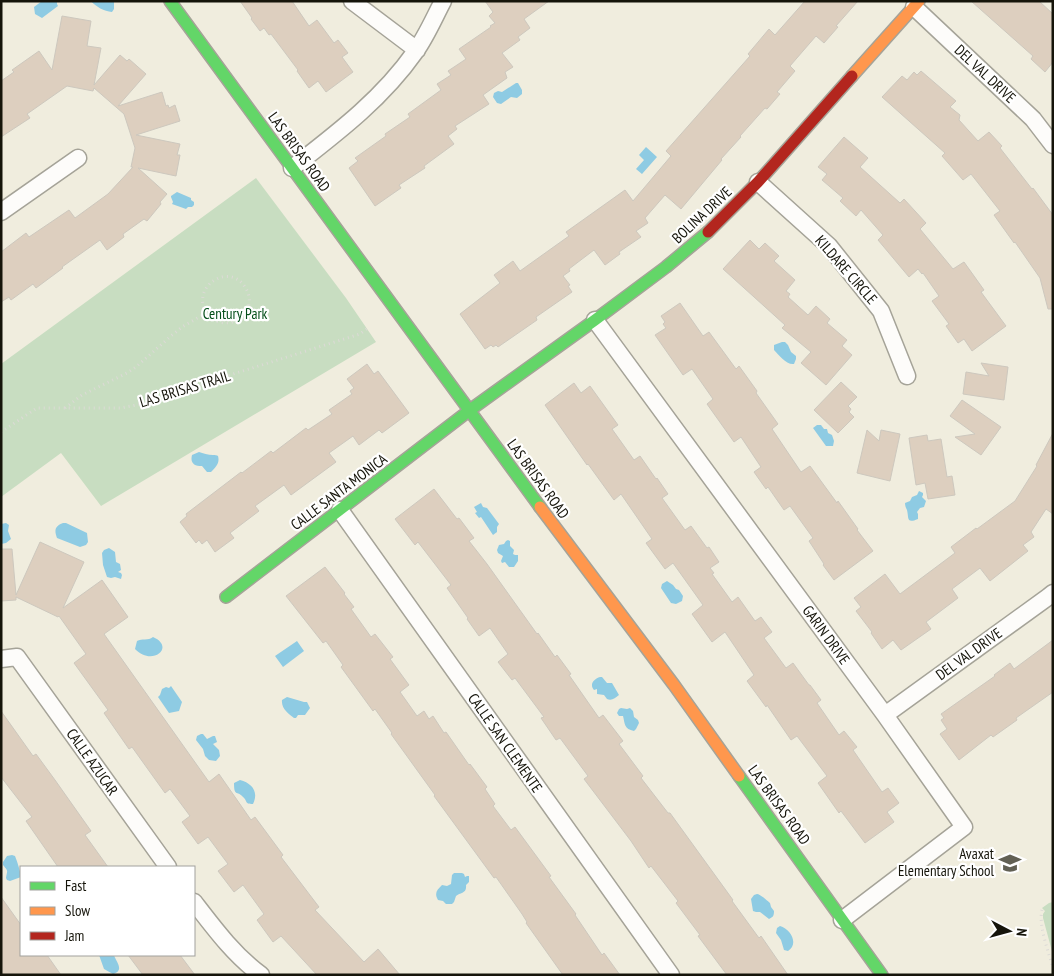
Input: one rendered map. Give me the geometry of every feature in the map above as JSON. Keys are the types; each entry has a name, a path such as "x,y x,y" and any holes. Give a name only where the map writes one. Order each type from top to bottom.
{"street":[{"name":"LAS BRISAS ROAD","path":"170,1 571,550 674,685 882,975"},
{"path":"352,1 416,50"},
{"path":"292,168 374,100 397,76 416,50 443,1"},
{"name":"DEL VAL DRIVE","path":"917,4 1033,119 1053,145"},
{"name":"BOLINA DRIVE","path":"470,410 595,320 702,238 758,182 917,4"},
{"path":"1,212 78,158"},
{"name":"KILDARE CIRCLE","path":"758,182 829,246 882,311 907,376"},
{"name":"GARIN DRIVE","path":"595,320 885,715 964,827 842,920"},
{"name":"CALLE SANTA MONICA","path":"226,597 470,410"},
{"name":"CALLE SAN CLEMENTE","path":"340,510 671,975"},
{"name":"DEL VAL DRIVE","path":"885,715 1053,593"},
{"name":"CALLE AZUCAR","path":"9,658 167,866"},
{"path":"195,903 220,937 261,975"}],"path":[{"path":"221,277 231,277 237,279 244,286 249,297 249,303 245,315 239,320 230,323 218,322 206,313 202,298 206,288 212,281 221,277"},
{"path":"64,408 82,395 136,367 182,327 206,313"},
{"name":"LAS BRISAS TRAIL","path":"1,432 37,408 121,408 152,402 360,334 368,328"},
{"path":"1042,910 1040,917 1053,968"}],"green space":[{"name":"Century Park","path":"256,178 346,298 376,342 101,506 61,453 1,497 1,364"},
{"path":"1053,902 1053,955 1043,918 1045,911 1042,908"}],"water":[{"path":"42,1 57,1 58,6 42,18 35,14 34,7"},
{"path":"91,1 114,1 114,9 112,12 106,11"},
{"path":"518,83 522,90 522,94 517,98 511,97 501,104 497,103 493,97 494,93 502,92"},
{"path":"646,147 657,157 642,174 636,169 644,160 639,155"},
{"path":"177,192 191,198 194,205 186,209 172,204 171,196"},
{"path":"782,342 788,345 791,352 796,356 794,364 785,361 774,350 774,345"},
{"path":"817,425 827,429 828,433 832,435 833,446 826,446 813,428"},
{"path":"199,452 218,456 218,463 211,472 207,472 202,466 195,465 192,462 192,455"},
{"path":"919,491 923,493 922,497 926,501 924,507 920,508 917,512 918,519 911,521 908,518 905,503 917,495"},
{"path":"481,503 499,524 497,532 493,535 481,517 479,518 475,513 477,512 474,507"},
{"path":"6,523 9,525 8,531 11,539 1,544 1,524"},
{"path":"63,523 87,533 88,542 86,545 80,547 57,538 56,529 58,525"},
{"path":"508,540 514,550 513,554 518,555 518,561 514,567 509,567 505,562 502,563 503,556 497,550 499,545 504,544"},
{"path":"109,548 115,552 116,562 120,564 121,570 118,572 122,575 121,579 107,577 102,553"},
{"path":"667,581 679,590 683,596 682,601 676,604 671,603 661,588 662,584"},
{"path":"153,637 160,641 162,646 159,654 148,656 135,649 137,641"},
{"path":"297,641 304,651 283,667 275,656"},
{"path":"600,677 607,683 612,683 619,695 610,700 604,695 597,694 597,689 594,690 592,684 594,680"},
{"path":"171,686 182,702 179,711 169,713 158,697 162,689"},
{"path":"287,697 307,702 310,708 305,715 298,715 294,718 283,706 282,700"},
{"path":"621,708 630,708 633,711 634,717 639,723 634,731 627,727 623,716 619,716 617,713"},
{"path":"201,734 207,739 215,736 217,742 213,744 219,750 220,756 216,761 209,760 205,756 203,749 196,740 197,736"},
{"path":"240,780 248,783 255,792 253,804 247,803 241,795 235,792 234,783"},
{"path":"7,856 15,856 20,870 20,877 10,881 6,878 7,871 3,865"},
{"path":"454,873 462,873 465,877 469,876 469,882 464,891 456,896 452,904 446,904 438,900 436,895 442,885 447,886 451,884"},
{"path":"757,894 770,903 774,911 773,916 769,919 760,912 753,911 751,899"},
{"path":"780,926 787,930 792,937 793,945 788,951 784,950 781,940 776,933 777,928"},
{"path":"99,956 114,956 119,970 113,974 104,969"}],"building":[{"path":"240,1 292,1 309,26 317,20 334,43 338,40 348,53 342,57 353,72 326,92 318,81 309,88 271,34 269,35 264,28 260,31"},
{"path":"485,1 549,1 524,19 530,28 518,37 520,40 502,53 513,67 505,72 507,78 483,95 489,104 455,126 457,129 448,136 454,144 424,166 425,168 399,185 401,188 375,206 349,168 358,161 355,158 386,136 385,134 410,117 408,114 441,90 437,84 451,75 448,71 466,59 459,49 495,23 489,16 493,12"},
{"path":"805,1 858,1 824,43 816,36 790,66 795,71 777,92 780,94 740,136 681,209 665,195 645,218 648,223 636,231 641,237 619,252 620,254 605,265 594,250 569,269 570,271 563,276 570,285 568,286 572,292 536,317 537,320 498,347 491,345 485,349 460,314 500,283 494,275 513,261 520,271 569,236 566,232 625,190 633,201 671,156 666,151 750,56 748,54 769,29 775,35"},
{"path":"971,1 1039,1 1053,14 1053,62 1045,72 1031,59 1033,56"},
{"path":"62,16 91,21 87,46 101,48 94,85 120,55 127,61 129,59 146,74 118,106 162,92 166,106 168,105 169,108 175,105 180,121 136,135 180,144 177,155 180,155 176,176 138,168 167,194 147,221 144,219 123,234 124,237 107,250 100,240 36,288 33,284 11,300 9,297 1,302 1,252 26,233 29,237 69,210 75,218 108,194 133,167 131,167 135,148 124,114 94,88 93,91 67,86 27,114 30,118 1,137 1,81 14,72 12,70 39,51 52,70"},
{"path":"921,71 956,101 950,107 960,115 959,120 978,141 989,132 1002,146 1000,148 1053,215 1053,309 1048,309 1040,278 994,215 1000,211 971,174 963,180 942,156 945,153 882,97 902,76 907,80 914,72 917,75"},
{"path":"844,137 868,158 860,167 900,203 904,199 926,223 920,229 953,269 964,262 984,290 981,292 1006,326 972,351 964,339 958,343 946,326 949,324 932,301 939,296 923,273 918,269 909,277 878,240 883,235 861,210 856,216 840,201 843,198 822,180 827,174 818,167"},
{"path":"750,240 759,249 765,243 779,256 774,261 795,280 786,291 790,294 788,297 808,315 816,306 830,319 827,323 847,340 842,346 852,355 826,385 801,363 811,352 782,328 785,325 723,269"},
{"path":"680,303 703,336 709,332 736,369 739,366 757,391 756,393 778,424 772,429 801,472 810,466 837,503 838,501 873,551 834,580 809,541 813,538 790,506 784,510 768,487 766,489 754,472 761,467 741,437 734,442 707,404 713,399 692,369 683,375 655,335 666,328 661,316"},
{"path":"981,363 1008,367 1004,400 963,394 966,372 989,376"},
{"path":"367,364 374,374 378,371 409,413 382,433 379,430 359,445 353,436 329,453 336,462 291,495 284,485 255,506 259,511 230,533 234,538 215,552 207,540 202,544 199,540 196,543 180,522 187,516 186,514 271,451 273,453 306,428 308,430 332,414 329,410 352,394 350,391 354,388 347,379"},
{"path":"841,382 857,397 848,406 851,409 849,412 854,417 838,433 814,410"},
{"path":"574,383 581,393 590,386 618,425 612,429 634,460 640,456 668,494 662,498 685,530 691,526 719,562 710,568 714,573 712,574 732,602 738,597 755,621 761,617 772,632 764,638 786,668 793,663 821,700 817,703 839,735 844,731 857,747 853,750 882,792 888,788 899,803 887,812 894,822 865,843 841,811 839,813 818,783 827,776 797,736 791,740 767,705 766,707 747,681 754,675 725,632 712,642 692,614 703,605 673,563 665,569 646,543 652,539 621,494 614,500 545,405"},
{"path":"962,400 1001,427 981,455 955,437 975,434 950,416"},
{"path":"867,430 879,441 881,430 900,434 890,481 857,473"},
{"path":"1053,433 1053,514 1046,509 1031,532 1034,537 1023,545 1028,551 990,581 980,568 952,589 958,598 926,622 931,629 901,650 893,640 882,649 856,611 861,607 854,598 885,574 900,594 955,553 951,547 1015,501 1037,466"},
{"path":"927,435 928,441 941,439 947,477 952,476 955,495 928,499 925,483 916,485 909,438"},
{"path":"434,489 474,538 469,541 537,634 555,657 557,655 571,674 569,675 599,718 603,715 623,741 619,744 643,776 641,778 668,813 670,813 732,901 759,938 761,936 788,975 727,975 676,903 678,901 651,866 649,868 584,779 588,776 560,738 556,740 541,718 544,717 515,678 512,680 498,662 508,654 490,628 479,636 447,588 451,585 418,542 415,545 395,519"},
{"path":"40,542 84,562 63,608 102,580 128,617 104,634 209,782 219,774 251,820 255,817 283,855 281,857 319,907 315,910 364,962 378,949 400,975 317,975 281,936 273,942 257,920 264,914 243,885 234,892 218,871 228,864 208,837 198,844 182,822 190,816 170,789 165,793 132,747 129,749 104,713 108,710 74,663 86,654 59,616 16,597 16,600 1,601 1,549 12,549 16,595"},
{"path":"325,567 345,593 354,607 351,609 371,637 375,634 393,657 390,659 409,685 400,692 417,716 424,711 429,719 433,716 444,733 446,732 487,787 485,789 495,804 493,806 511,830 515,827 551,876 549,877 576,914 602,955 604,953 620,975 563,975 496,877 494,878 434,796 375,709 373,711 341,667 343,665 326,641 323,643 286,596"},
{"path":"1053,640 1053,692 1016,718 1017,720 993,737 991,735 959,760 940,734 947,729 941,720 944,718 941,714 995,676 1010,663 1014,669"},
{"path":"1,711 33,756 36,754 91,831 85,835 107,866 57,866 26,821 32,817 1,777"},
{"path":"1,897 20,924 20,956 48,956 61,975 1,975"},
{"path":"129,956 181,956 195,975 143,975"}],"traffic: fast":[{"path":"170,1 540,507"},
{"path":"226,597 470,410 666,267 708,232"},
{"path":"739,776 882,975"}],"traffic: slow":[{"path":"852,76 919,1"},
{"path":"540,507 674,685 739,776"}],"traffic: jam":[{"path":"708,232 758,182 852,76"}],"place":[{"name":"Avaxat Elementary School","path":"1010,863"}]}
